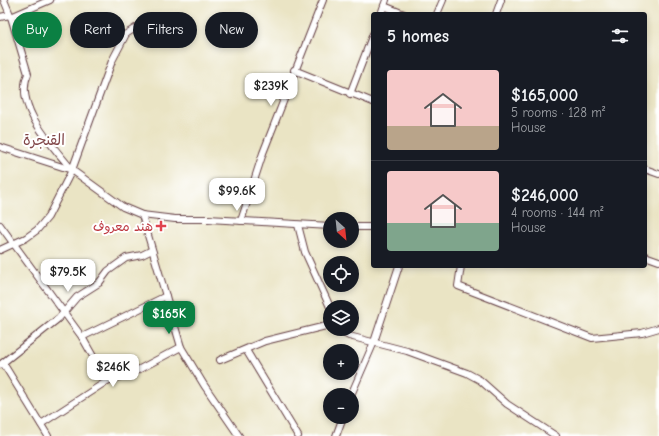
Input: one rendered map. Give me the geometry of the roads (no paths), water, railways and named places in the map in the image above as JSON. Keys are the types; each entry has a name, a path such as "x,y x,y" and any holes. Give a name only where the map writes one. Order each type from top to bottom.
{"street":[{"path":"4,0 28,74 25,80 25,98 38,127 72,170 123,207 142,215 175,219 208,219 323,226"},
{"path":"0,17 10,16 50,0"},
{"path":"241,221 263,153 294,70 323,0"},
{"path":"438,12 443,0"},
{"path":"497,12 501,0"},
{"path":"385,3 401,12"},
{"path":"0,250 37,230 48,218 72,170 112,61 126,34 133,30"},
{"path":"350,94 371,46"},
{"path":"294,70 371,101"},
{"path":"0,147 72,170"},
{"path":"647,170 659,174"},
{"path":"142,215 181,346 204,384 239,436"},
{"path":"0,225 65,312 82,337 107,381"},
{"path":"298,225 306,252 327,300"},
{"path":"359,227 371,227"},
{"path":"48,436 2,364 65,312 77,297 99,283 108,271 126,258 142,255 152,250"},
{"path":"647,257 659,261"},
{"path":"354,388 374,342 398,268"},
{"path":"461,268 458,286 592,338 642,333 659,328"},
{"path":"82,337 166,296"},
{"path":"220,360 265,341 287,334 323,326"},
{"path":"349,336 374,342 467,373 480,380 507,404 556,436"},
{"path":"41,424 107,381 136,371 181,346"},
{"path":"246,350 298,436"},
{"path":"336,436 340,424"}],"place":[{"name":"هند معروف","path":"161,226"}],"district":[{"name":"القنجرة","path":"44,140"}]}
